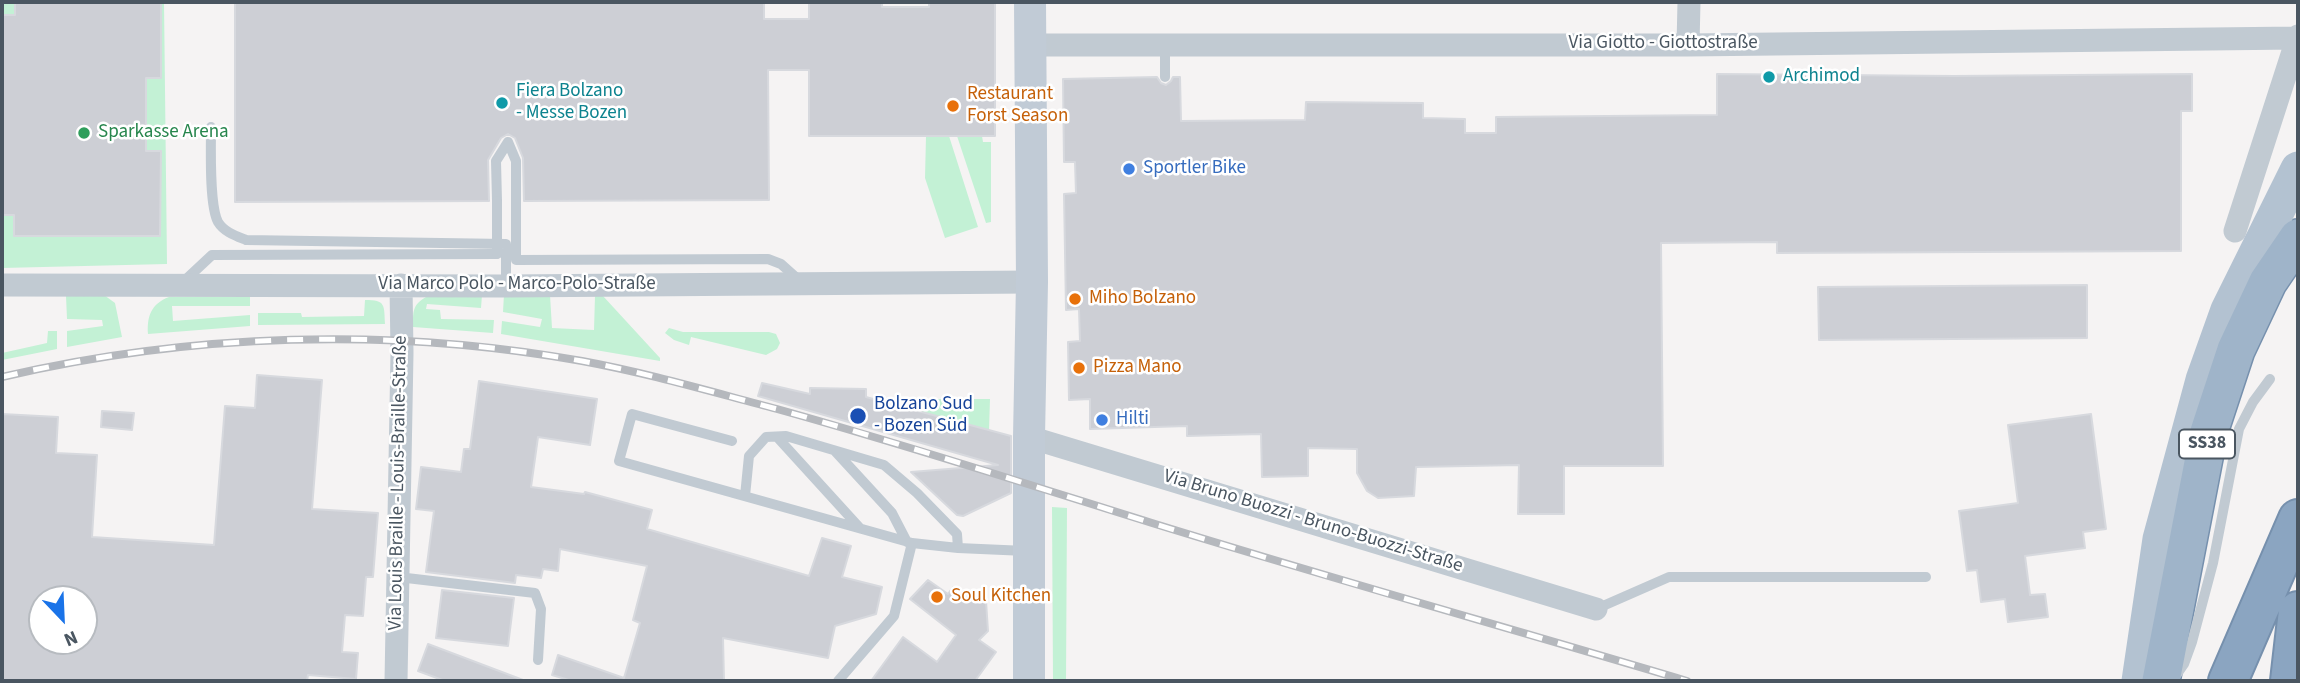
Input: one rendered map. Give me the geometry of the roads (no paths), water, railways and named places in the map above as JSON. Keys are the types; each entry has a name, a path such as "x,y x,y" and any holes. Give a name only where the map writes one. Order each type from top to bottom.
{"highway":[{"name":"SS38","path":"2158,678 2213,420 2241,339 2267,282 2298,238"},
{"path":"2228,681 2298,519"},
{"path":"2290,681 2298,611"}],"main road":[{"path":"1029,681 1032,282 1030,2"},
{"path":"2158,678 2160,539 2203,380 2228,310 2298,169"}],"street":[{"path":"1688,45 1689,2"},
{"name":"Via Giotto - Giottostraße","path":"1030,45 1688,45 2298,37"},
{"path":"2235,231 2298,37"},
{"name":"Via Marco Polo - Marco-Polo-Straße","path":"2,285 506,286 1032,282"},
{"name":"Via Louis Braille - Louis-Braille-Straße","path":"396,681 401,285"},
{"name":"Via Bruno Buozzi - Bruno-Buozzi-Straße","path":"1029,437 1596,609"}],"lane":[{"path":"1165,45 1165,77"},
{"path":"211,127 214,208 219,223 230,233 246,240 506,244 506,286"},
{"path":"180,285 212,255 497,254 496,161 508,142 516,161 516,260 768,259 781,264 803,284"},
{"path":"2158,678 2184,664 2213,563 2239,429 2253,402 2270,379"},
{"path":"732,441 632,414 619,461 910,543 1029,551"},
{"path":"745,495 749,456 766,437 786,436 884,465 917,493 957,534 958,548"},
{"path":"777,437 861,529"},
{"path":"834,451 892,513 910,543 894,616 838,681"},
{"path":"398,577 535,593 541,609 538,660"},
{"path":"1596,609 1668,577 1926,577"}],"railway":[{"path":"2,377 145,351 291,340 438,343 582,361 680,383 824,422 1219,543 1687,681"}],"place":[{"name":"Archimod","path":"1769,77"},
{"name":"Fiera Bolzano - Messe Bozen","path":"502,103"},
{"name":"Restaurant Forst Season","path":"953,106"},
{"name":"Sparkasse Arena","path":"84,133"},
{"name":"Sportler Bike","path":"1129,169"},
{"name":"Miho Bolzano","path":"1075,299"},
{"name":"Pizza Mano","path":"1079,368"},
{"name":"Bolzano Sud - Bozen Süd","path":"858,416"},
{"name":"Hilti","path":"1102,420"},
{"name":"Soul Kitchen","path":"937,597"}]}
